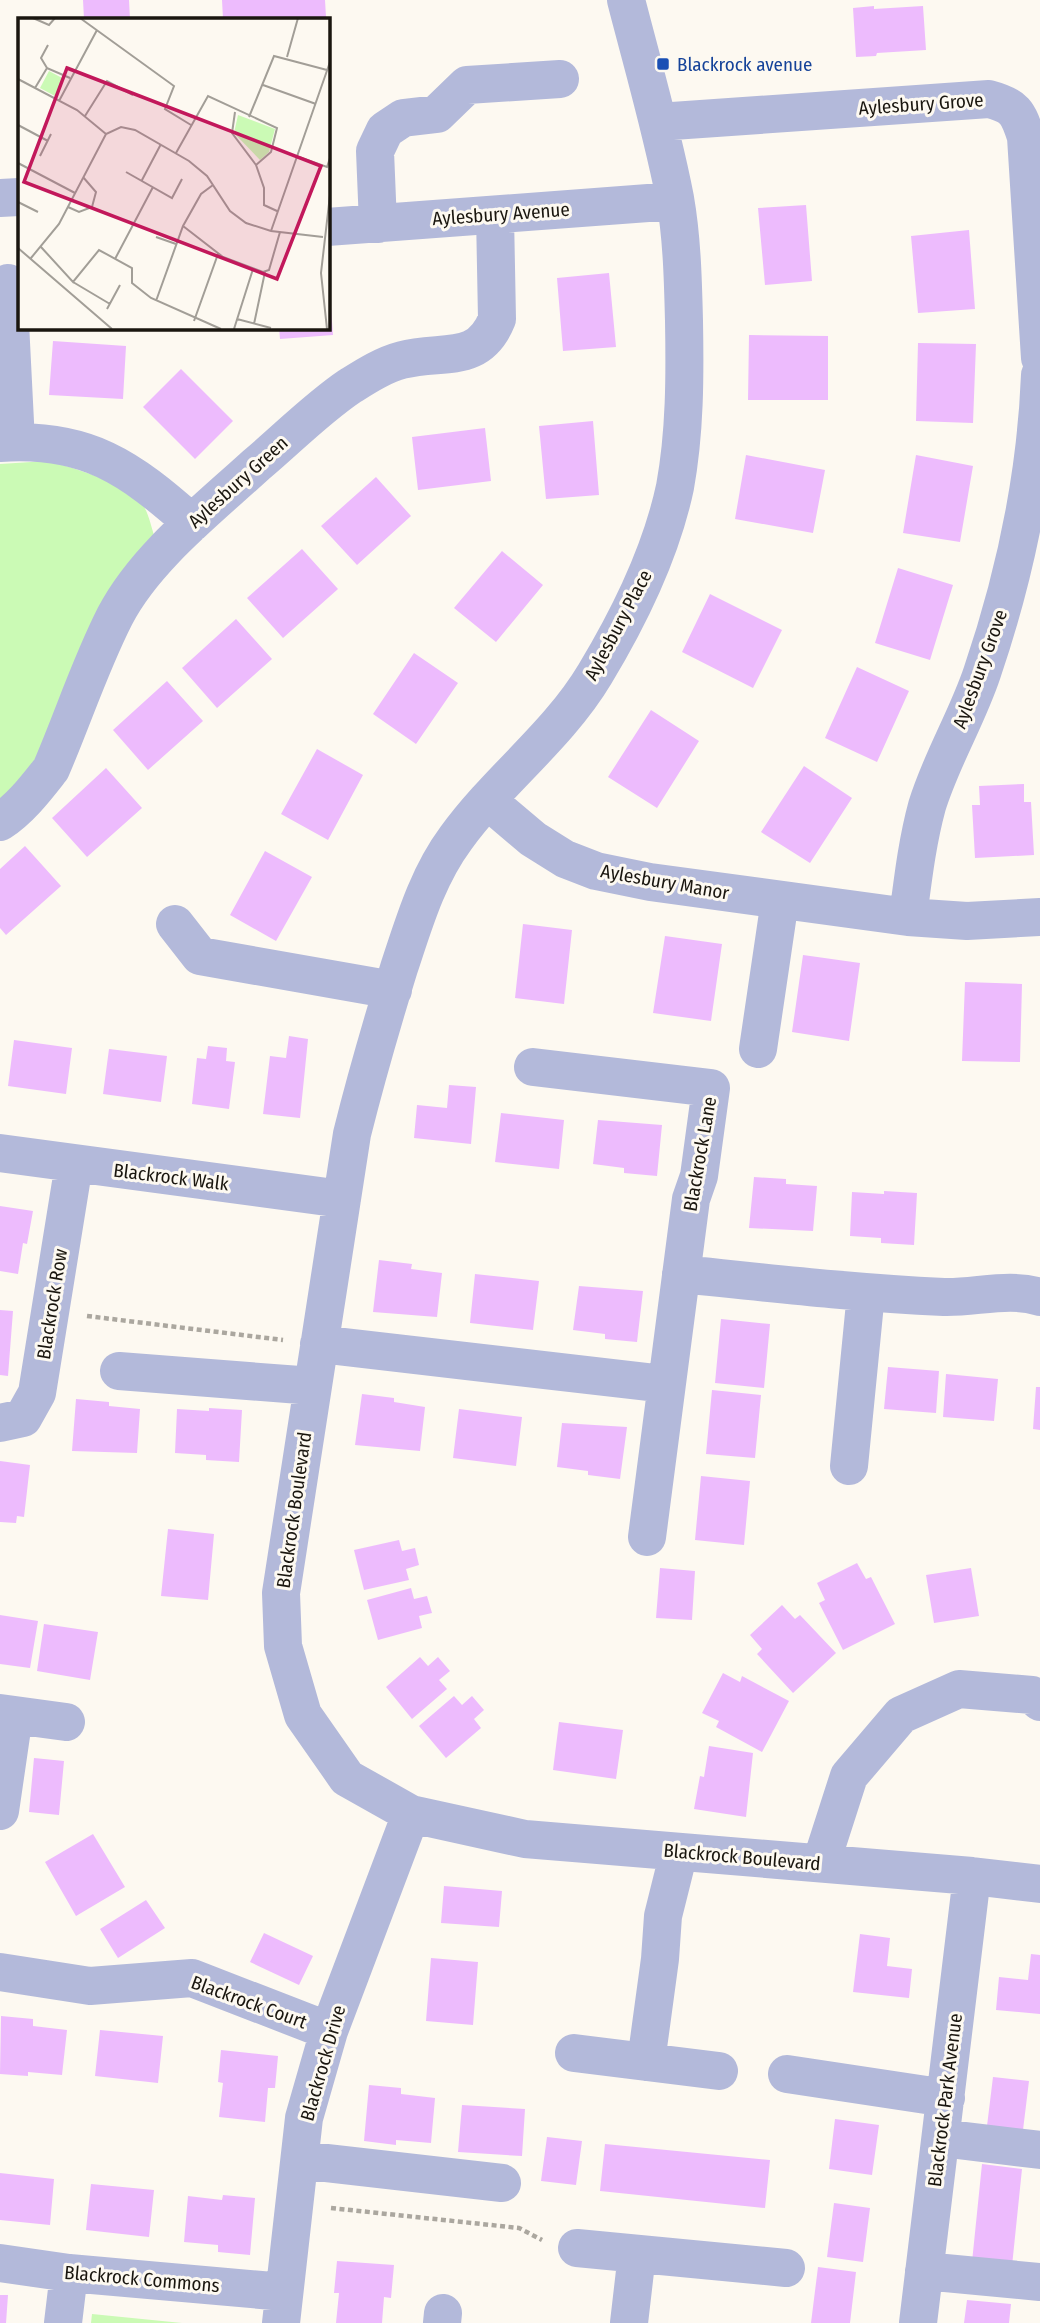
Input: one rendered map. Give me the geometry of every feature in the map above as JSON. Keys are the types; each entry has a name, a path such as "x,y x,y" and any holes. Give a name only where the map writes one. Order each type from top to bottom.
{"street":[{"name":"Aylesbury Place","path":"393,990 417,914 432,877 455,839 487,800 536,749 593,677 641,589 674,489 683,425 683,279 676,201 626,0"},
{"path":"378,224 375,151 385,130 403,118 436,114 467,85 560,79"},
{"name":"Aylesbury Grove","path":"658,122 989,99 1030,111 1026,137 1036,228 1040,358"},
{"path":"0,198 18,197"},
{"name":"Aylesbury Avenue","path":"329,227 676,201"},
{"name":"Aylesbury Green","path":"0,822 35,790 51,769 115,616 131,589 192,523 302,424 348,387 380,368 403,359 458,353 477,347 491,335 498,319 495,215"},
{"path":"8,283 8,442 48,443 78,449 113,462 150,486 192,523"},
{"name":"Aylesbury Grove","path":"908,917 917,849 928,804 982,676 1030,549 1029,497 1038,428 1040,375"},
{"name":"Aylesbury Manor","path":"487,800 533,839 565,859 596,871 650,882 908,917 967,921 1040,917"},
{"path":"758,1049 780,900"},
{"path":"174,924 200,956 393,990"},
{"name":"Blackrock Boulevard","path":"393,990 355,1121 281,1593 283,1646 303,1715 346,1778 411,1814 525,1839 1040,1884"},
{"name":"Blackrock Lane","path":"533,1067 711,1088 699,1176 691,1199 647,1537"},
{"name":"Blackrock Walk","path":"0,1153 342,1199"},
{"name":"Blackrock Row","path":"0,1423 23,1418 37,1394 74,1164"},
{"path":"681,1274 866,1293 951,1297 1027,1293 1040,1297"},
{"path":"849,1466 866,1293"},
{"path":"318,1344 665,1384"},
{"path":"120,1371 313,1385"},
{"path":"821,1863 849,1776 901,1715 959,1689 1031,1695 1040,1702"},
{"path":"0,1811 7,1714 66,1722"},
{"name":"Blackrock Drive","path":"282,2307 304,2118 330,2031 411,1814"},
{"path":"646,2062 663,1916 679,1852"},
{"name":"Blackrock Park Avenue","path":"918,2323 972,1876"},
{"name":"Blackrock Court","path":"0,1972 90,1986 192,1978 330,2031"},
{"path":"574,2053 719,2071"},
{"path":"787,2074 946,2098"},
{"path":"941,2138 1040,2150"},
{"path":"300,2160 502,2183"},
{"path":"577,2248 786,2268"},
{"path":"629,2323 637,2254"},
{"name":"Blackrock Commons","path":"0,2263 282,2307"},
{"path":"924,2271 1040,2282"},
{"path":"63,2323 69,2273"}],"path":[{"path":"51,1311 318,1344"},
{"path":"295,2204 519,2228 551,2245 577,2248"}],"green space":[{"path":"47,461 98,477 134,496 146,511 154,535 32,765 0,803 0,464"},
{"path":"92,2314 182,2323 91,2323"}],"building":[{"path":"83,0 129,0 130,18 84,18"},
{"path":"222,0 325,0 326,17 223,18"},
{"path":"874,6 874,9 923,6 926,50 856,57 853,8"},
{"path":"806,205 812,281 765,285 758,208"},
{"path":"969,230 975,309 918,313 911,236"},
{"path":"609,273 616,347 563,351 557,278"},
{"path":"329,280 333,335 280,339 279,329 329,329"},
{"path":"749,335 828,336 828,400 748,400"},
{"path":"53,341 126,346 123,399 49,395"},
{"path":"918,343 976,344 973,423 916,421"},
{"path":"181,369 233,421 195,459 143,407"},
{"path":"593,421 599,495 546,499 539,426"},
{"path":"485,428 491,481 418,490 412,437"},
{"path":"746,455 825,470 813,533 735,519"},
{"path":"916,455 973,466 960,542 903,533"},
{"path":"376,477 411,516 357,565 321,526"},
{"path":"302,549 338,589 283,638 247,598"},
{"path":"502,551 543,585 496,642 454,608"},
{"path":"898,568 953,585 930,660 875,643"},
{"path":"710,594 782,630 753,688 682,652"},
{"path":"236,619 272,659 217,708 182,668"},
{"path":"414,653 458,683 416,744 373,714"},
{"path":"857,667 909,691 877,762 825,738"},
{"path":"167,681 203,721 148,770 113,730"},
{"path":"651,710 699,741 657,808 608,777"},
{"path":"317,749 363,775 328,840 281,814"},
{"path":"804,766 852,798 810,863 761,832"},
{"path":"106,768 142,808 87,857 52,818"},
{"path":"1024,784 1024,802 1031,802 1034,855 975,858 972,805 980,805 979,786"},
{"path":"25,846 61,886 6,935 0,928 0,869"},
{"path":"265,851 312,877 276,941 230,915"},
{"path":"523,924 572,930 564,1004 515,998"},
{"path":"665,936 722,944 711,1021 653,1013"},
{"path":"803,955 860,963 849,1041 792,1032"},
{"path":"965,982 1022,984 1020,1062 962,1061"},
{"path":"289,1036 308,1039 300,1118 263,1114 270,1056 286,1058"},
{"path":"14,1040 72,1048 66,1094 8,1086"},
{"path":"208,1046 227,1048 226,1061 235,1062 229,1109 192,1104 197,1058 206,1059"},
{"path":"109,1049 167,1056 161,1102 103,1094"},
{"path":"449,1085 476,1087 471,1144 414,1138 417,1105 447,1108"},
{"path":"501,1113 564,1120 559,1169 495,1162"},
{"path":"598,1120 662,1125 657,1176 624,1173 624,1168 593,1164"},
{"path":"754,1177 786,1179 786,1184 817,1186 813,1231 749,1228"},
{"path":"884,1191 917,1193 914,1245 881,1243 881,1238 850,1236 852,1192 884,1194"},
{"path":"0,1206 33,1211 27,1244 23,1243 18,1274 0,1271"},
{"path":"379,1260 412,1264 411,1269 442,1273 437,1317 373,1312"},
{"path":"475,1274 539,1281 533,1330 470,1323"},
{"path":"579,1286 643,1291 637,1342 605,1339 605,1334 573,1330"},
{"path":"0,1310 13,1311 8,1376 0,1375"},
{"path":"721,1319 770,1324 764,1388 715,1383"},
{"path":"888,1367 939,1371 936,1413 884,1409"},
{"path":"946,1374 998,1379 994,1421 943,1417"},
{"path":"1036,1387 1040,1387 1040,1430 1033,1429"},
{"path":"712,1390 761,1395 755,1458 706,1454"},
{"path":"362,1394 394,1398 394,1402 425,1407 420,1451 355,1445"},
{"path":"76,1399 109,1402 109,1406 140,1409 137,1453 72,1451"},
{"path":"209,1408 242,1410 239,1462 206,1460 206,1455 175,1453 177,1409 209,1411"},
{"path":"459,1409 522,1417 516,1466 453,1458"},
{"path":"562,1423 627,1427 620,1479 557,1467"},
{"path":"0,1461 30,1465 24,1517 17,1516 16,1523 0,1522"},
{"path":"701,1476 750,1481 744,1545 695,1540"},
{"path":"168,1529 214,1534 208,1600 161,1596"},
{"path":"399,1540 402,1551 415,1548 419,1565 406,1569 409,1580 364,1590 354,1550"},
{"path":"857,1563 866,1579 871,1577 895,1624 843,1650 819,1603 825,1600 817,1583"},
{"path":"660,1568 695,1571 692,1620 656,1618"},
{"path":"971,1568 979,1616 934,1623 926,1575"},
{"path":"411,1588 414,1599 427,1596 432,1613 419,1616 422,1628 378,1640 367,1600"},
{"path":"782,1605 795,1619 800,1615 836,1653 793,1693 757,1654 762,1649 750,1635"},
{"path":"0,1615 38,1621 30,1668 0,1664"},
{"path":"44,1624 98,1632 90,1680 37,1671"},
{"path":"420,1657 428,1666 438,1657 450,1671 439,1680 447,1689 412,1719 386,1687"},
{"path":"723,1673 740,1682 742,1676 789,1701 762,1752 716,1727 719,1721 702,1713"},
{"path":"454,1696 462,1705 472,1696 484,1710 474,1719 481,1728 446,1758 419,1726"},
{"path":"559,1722 623,1730 616,1779 553,1770"},
{"path":"709,1746 753,1753 746,1817 694,1809 700,1776 704,1777"},
{"path":"34,1758 64,1761 59,1815 29,1812"},
{"path":"93,1834 125,1887 76,1916 45,1862"},
{"path":"444,1886 502,1891 499,1927 441,1923"},
{"path":"146,1900 165,1928 118,1958 100,1929"},
{"path":"264,1933 313,1956 299,1985 250,1962"},
{"path":"860,1934 890,1938 887,1966 912,1969 909,1998 853,1992"},
{"path":"1031,1954 1040,1955 1040,2014 996,2010 999,1977 1028,1980"},
{"path":"431,1958 478,1962 473,2025 426,2021"},
{"path":"1,2016 33,2019 33,2026 67,2030 62,2075 28,2072 28,2076 0,2074"},
{"path":"100,2030 163,2036 158,2083 95,2076"},
{"path":"221,2050 278,2056 275,2088 268,2088 265,2122 219,2117 223,2083 218,2082"},
{"path":"993,2077 1029,2081 1023,2130 987,2126"},
{"path":"369,2085 401,2088 401,2094 435,2098 431,2143 396,2140 396,2145 364,2141"},
{"path":"462,2105 525,2109 522,2156 458,2152"},
{"path":"835,2119 879,2125 872,2175 829,2169"},
{"path":"547,2137 582,2141 576,2185 541,2181"},
{"path":"605,2144 770,2160 765,2208 600,2191"},
{"path":"982,2164 1022,2169 1012,2266 972,2262"},
{"path":"0,2173 54,2179 50,2225 0,2220"},
{"path":"91,2184 154,2190 149,2237 86,2230"},
{"path":"223,2195 255,2198 250,2255 218,2252 218,2245 184,2242 188,2196 222,2200"},
{"path":"834,2203 870,2208 863,2262 827,2257"},
{"path":"337,2261 394,2265 391,2298 384,2297 382,2323 336,2323 339,2293 334,2293"},
{"path":"818,2267 856,2272 850,2323 811,2323"},
{"path":"0,2295 8,2295 6,2323 0,2323"},
{"path":"967,2300 1011,2304 1009,2323 964,2323"}],"place":[{"name":"Blackrock avenue","path":"663,64"}]}
